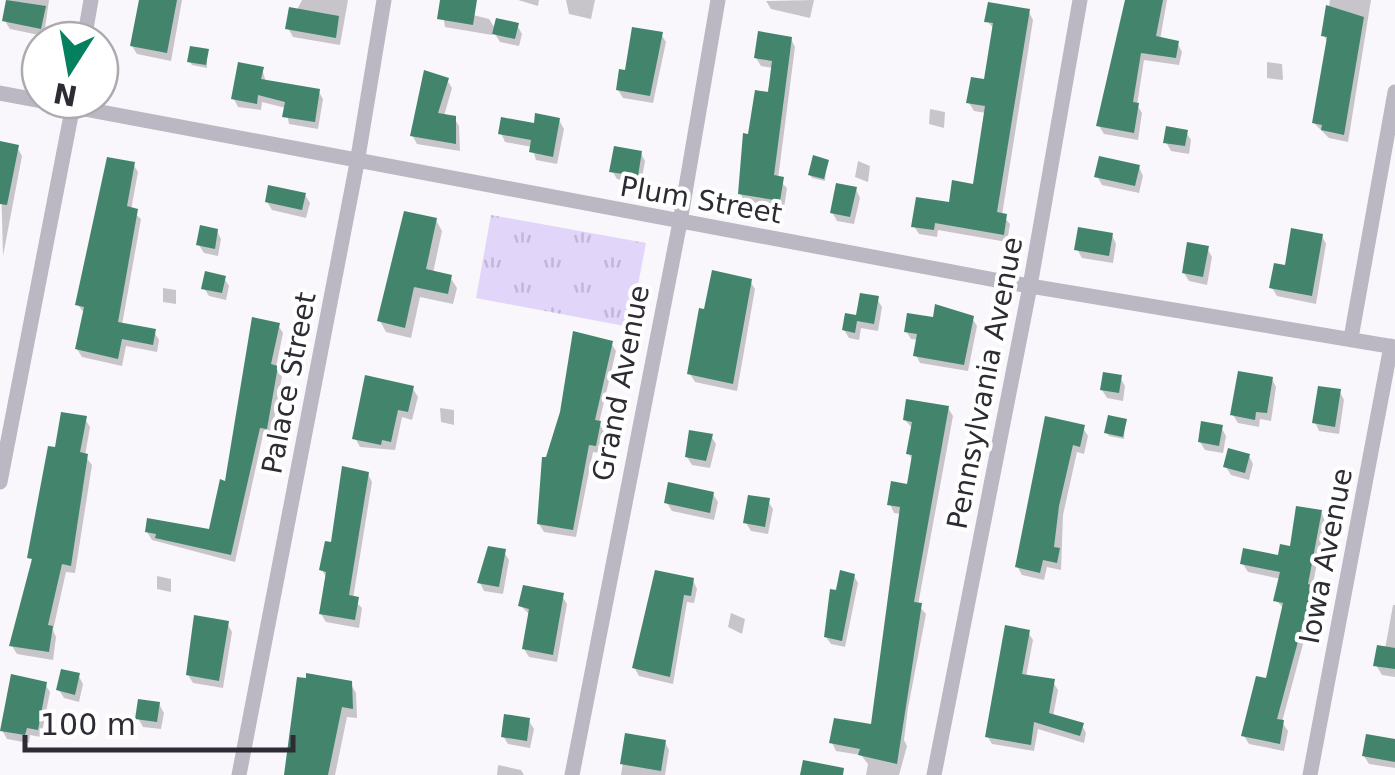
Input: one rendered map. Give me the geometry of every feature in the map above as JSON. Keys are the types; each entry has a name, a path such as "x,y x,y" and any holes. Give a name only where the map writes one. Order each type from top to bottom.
{"street":[{"name":"Palace Street","path":"239,775 357,163 384,0"},
{"name":"Grand Avenue","path":"572,775 680,222 718,0"},
{"name":"Pennsylvania Avenue","path":"934,775 1030,286 1080,0"},
{"path":"1350,338 1395,92"},
{"name":"Plum Street","path":"120,113 357,163 1030,286 1393,347"},
{"path":"0,482 71,120"},
{"name":"Iowa Avenue","path":"1310,775 1393,347"}],"green space":[{"path":"491,215 646,243 630,327 476,298"}],"building":[{"path":"6,0 46,6 43,20 20,20 20,25 2,21"},
{"path":"139,0 177,0 167,53 130,46"},
{"path":"440,0 477,0 473,25 437,19"},
{"path":"1125,0 1163,0 1156,36 1179,41 1176,58 1141,53 1133,102 1139,103 1134,133 1096,126"},
{"path":"988,2 1030,9 997,212 1007,214 1004,235 935,223 934,230 911,227 916,197 949,202 952,180 973,184 985,106 966,103 971,77 984,79 993,23 984,22"},
{"path":"1326,5 1364,17 1344,135 1321,130 1322,125 1312,123 1327,37 1321,36"},
{"path":"289,7 339,16 336,38 285,29"},
{"path":"496,18 519,23 515,39 492,34"},
{"path":"632,27 663,32 650,96 616,90 619,69 625,70"},
{"path":"758,31 792,37 774,175 784,177 780,201 738,194 743,133 748,134 755,90 768,92 772,61 754,58"},
{"path":"190,46 209,49 206,65 187,62"},
{"path":"238,62 264,67 261,79 320,89 315,122 282,117 285,102 258,95 257,104 231,99"},
{"path":"424,70 449,78 438,113 456,116 456,144 410,136"},
{"path":"535,113 560,118 553,157 529,152 531,140 498,134 501,117 534,123"},
{"path":"1166,126 1188,130 1185,146 1163,143"},
{"path":"0,141 19,145 7,205 0,204"},
{"path":"614,146 642,151 638,176 609,172"},
{"path":"813,155 829,160 824,179 808,175"},
{"path":"1099,156 1140,165 1135,186 1094,177"},
{"path":"107,157 135,162 127,206 138,209 118,322 156,329 153,345 122,339 118,359 75,349 84,307 75,305"},
{"path":"836,183 857,187 850,217 830,213"},
{"path":"268,185 306,193 302,210 265,202"},
{"path":"404,211 437,218 426,269 452,275 448,294 414,287 405,328 377,321"},
{"path":"200,225 218,229 215,249 196,245"},
{"path":"1078,227 1113,233 1109,256 1074,250"},
{"path":"1291,228 1323,234 1312,296 1269,288 1274,263 1285,265"},
{"path":"1187,242 1209,246 1203,277 1182,273"},
{"path":"712,270 752,279 733,384 687,374 699,308 704,309"},
{"path":"205,271 226,276 222,293 201,289"},
{"path":"860,293 879,296 874,324 857,321 855,333 842,330 845,313 856,315"},
{"path":"935,304 974,316 964,365 913,356 917,334 904,332 907,313 933,317"},
{"path":"252,317 280,323 271,364 278,366 267,429 260,428 231,555 155,538 156,534 145,532 147,518 209,529 220,479 225,481"},
{"path":"573,331 613,341 595,420 601,421 596,446 589,445 573,530 537,524 542,457 546,457 560,412"},
{"path":"1238,371 1273,377 1267,413 1256,412 1255,420 1230,415"},
{"path":"1103,372 1122,375 1119,393 1100,390"},
{"path":"365,375 414,386 408,412 398,410 391,442 382,440 381,445 352,439"},
{"path":"1318,386 1341,389 1335,427 1312,423"},
{"path":"906,399 949,406 914,602 922,603 897,764 858,755 860,749 829,743 834,718 871,724 900,507 887,505 891,481 907,484 912,455 906,454 912,422 903,420"},
{"path":"61,412 87,416 80,452 88,454 71,566 62,564 48,625 53,626 49,652 9,646 32,559 27,558 48,446 55,447"},
{"path":"1108,415 1127,419 1123,437 1104,433"},
{"path":"1045,416 1085,425 1080,447 1073,445 1059,506 1054,547 1060,548 1057,563 1043,560 1040,573 1015,567"},
{"path":"1201,421 1223,425 1219,446 1198,442"},
{"path":"689,430 713,434 706,461 685,457"},
{"path":"1228,448 1250,454 1245,473 1223,467"},
{"path":"342,466 369,472 349,595 359,597 355,620 319,614 326,572 319,570 325,541 331,542"},
{"path":"668,482 714,492 710,513 664,503"},
{"path":"748,495 770,498 765,527 743,523"},
{"path":"1296,506 1322,510 1308,584 1313,586 1277,719 1284,720 1280,744 1241,736 1256,676 1266,678 1283,603 1273,601 1280,572 1240,564 1243,548 1278,555 1280,544 1290,546"},
{"path":"488,546 506,549 499,587 477,583"},
{"path":"655,570 694,578 691,596 684,595 670,677 632,668"},
{"path":"840,570 855,574 842,641 824,637 830,589 836,590"},
{"path":"523,585 564,593 553,655 522,649 529,609 518,606"},
{"path":"194,615 229,621 219,681 186,675"},
{"path":"1005,625 1030,630 1022,674 1055,679 1049,713 1084,723 1080,736 1034,722 1031,745 985,737"},
{"path":"1377,645 1395,648 1395,669 1373,666"},
{"path":"61,669 80,673 75,695 56,690"},
{"path":"306,673 352,681 353,709 342,707 328,775 284,775 297,677 306,678"},
{"path":"11,674 47,682 38,730 27,728 25,735 0,731"},
{"path":"138,699 160,702 157,722 135,719"},
{"path":"504,714 530,718 527,741 501,737"},
{"path":"625,733 666,740 661,771 620,764"},
{"path":"1366,734 1395,739 1395,762 1362,756"},
{"path":"803,760 844,768 843,775 800,775"}]}
